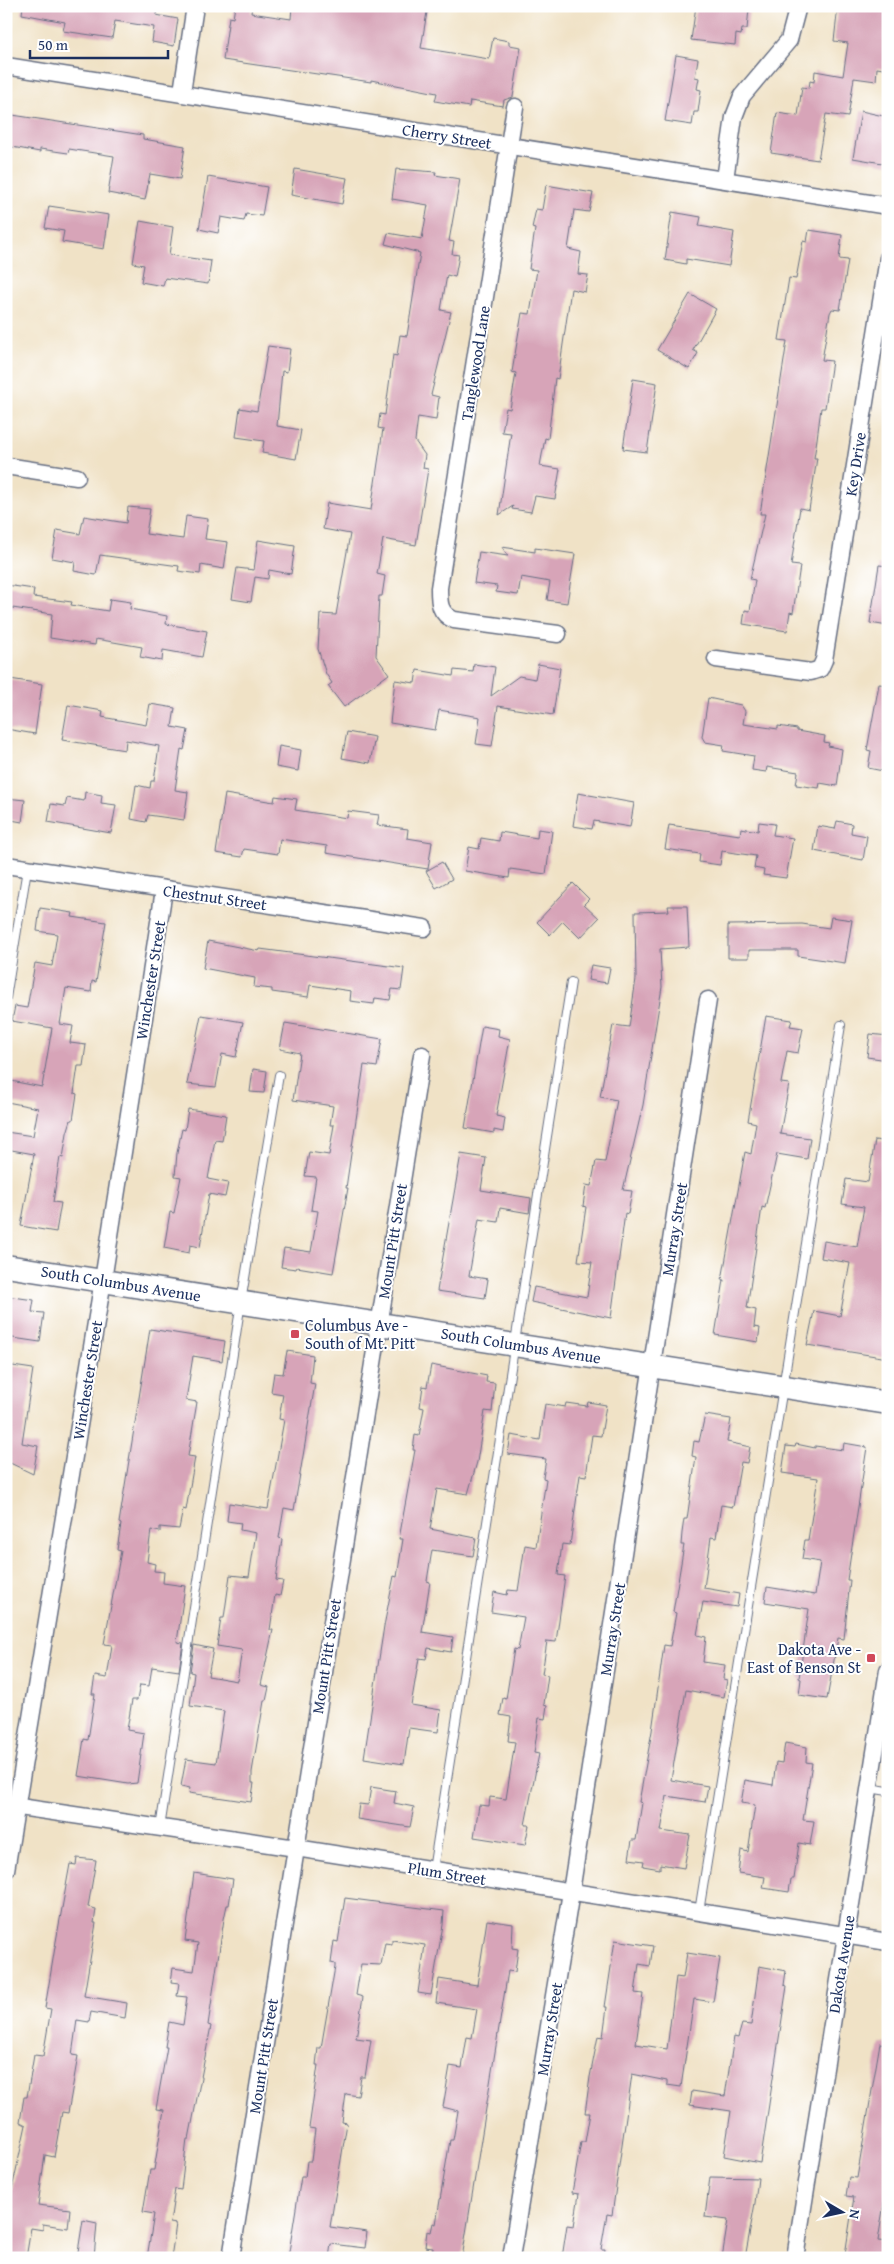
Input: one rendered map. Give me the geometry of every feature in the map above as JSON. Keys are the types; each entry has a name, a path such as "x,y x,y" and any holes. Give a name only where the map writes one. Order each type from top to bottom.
{"main road":[{"name":"South Columbus Avenue","path":"6,1266 888,1403"}],"street":[{"path":"182,92 195,6"},
{"path":"725,179 734,117 742,96 788,40 798,6"},
{"name":"Cherry Street","path":"6,66 182,92 888,206"},
{"name":"Tanglewood Lane","path":"515,107 439,588 440,609 446,616 464,622 558,634"},
{"name":"Key Drive","path":"716,660 802,672 812,672 820,668 826,651 888,258"},
{"path":"6,466 77,476"},
{"name":"Chestnut Street","path":"6,865 424,928"},
{"name":"Winchester Street","path":"6,1870 11,1806 103,1280 164,890"},
{"name":"Murray Street","path":"511,2258 571,1892 708,1000"},
{"name":"Mount Pitt Street","path":"231,2258 422,1055"},
{"name":"Dakota Avenue","path":"795,2258 888,1670"},
{"name":"Plum Street","path":"11,1806 296,1848 888,1942"}],"lane":[{"path":"6,998 27,869"},
{"path":"433,1870 571,982"},
{"path":"699,1912 841,1025"},
{"path":"160,1828 241,1302 279,1076"},
{"path":"869,1788 888,1791"}],"building":[{"path":"23,6 142,6 157,9 156,15 178,19 174,46 152,42 154,27 115,21 112,38 63,31 65,22 22,14"},
{"path":"235,6 252,6 251,13 291,19 292,6 428,6 421,48 489,59 493,38 509,41 509,45 521,47 513,97 504,100 503,106 470,101 469,107 435,101 437,93 371,80 371,82 223,60 229,17 233,18"},
{"path":"696,6 749,9 747,29 742,29 741,35 736,34 735,45 691,40"},
{"path":"838,6 888,6 888,44 883,69 877,68 876,81 854,78 848,117 826,114 818,160 771,153 777,113 798,116 802,87 809,88 810,81 814,82 815,71 843,76 848,43 834,41"},
{"path":"676,55 698,59 695,77 699,78 697,89 701,90 698,112 694,112 692,125 665,121"},
{"path":"861,111 888,117 888,164 853,158"},
{"path":"6,114 143,135 143,139 185,146 180,179 150,174 145,200 108,193 114,156 69,149 68,153 40,149 40,152 6,146"},
{"path":"295,169 347,178 342,204 291,195"},
{"path":"396,169 436,172 435,175 460,179 449,241 454,242 452,254 459,255 455,277 447,275 441,310 451,312 431,395 439,397 436,420 418,417 415,441 425,455 423,468 428,469 416,545 383,539 377,574 385,576 382,596 379,596 376,656 389,674 344,707 328,686 332,683 326,674 318,649 320,614 336,615 350,534 323,529 327,503 371,510 383,429 378,428 380,414 385,415 393,355 397,356 400,335 407,336 420,253 385,244 388,233 422,239 428,205 392,199"},
{"path":"208,177 267,187 262,216 246,214 244,221 221,217 218,233 199,229"},
{"path":"546,185 593,193 589,212 574,210 568,249 581,252 578,274 588,275 585,292 571,289 558,379 555,378 548,439 545,438 540,466 560,469 555,499 535,496 531,512 512,509 513,506 499,515 511,433 502,432 506,408 510,409 516,373 512,372 522,313 530,314 537,270 529,269 535,229 532,228 536,209 542,210"},
{"path":"49,206 109,215 104,249 62,242 64,231 45,228"},
{"path":"672,212 701,217 699,226 734,232 729,266 686,259 686,264 665,260"},
{"path":"140,221 173,227 169,255 211,261 208,284 165,278 163,286 141,282 144,265 133,263"},
{"path":"809,230 842,235 839,259 848,260 840,310 832,309 830,313 822,360 832,361 825,408 821,408 814,458 817,458 809,510 800,508 791,565 800,566 793,613 790,612 787,631 743,624 745,610 750,611 755,580 750,579 765,514 760,514 787,341 779,340 789,278 796,279 803,241 807,242"},
{"path":"690,294 716,309 693,350 698,353 689,369 657,350"},
{"path":"268,346 290,349 287,372 282,371 277,426 301,430 296,459 262,453 264,441 236,437 240,408 257,411"},
{"path":"633,379 657,383 647,452 623,449"},
{"path":"128,507 150,509 146,534 183,539 186,516 208,519 205,539 228,542 224,569 201,565 200,574 178,571 179,566 100,555 96,575 74,571 75,562 52,558 57,530 80,534 84,516 126,523"},
{"path":"258,540 295,546 291,574 269,570 268,579 255,577 251,602 232,599 237,568 254,570"},
{"path":"502,547 535,552 535,548 575,554 567,603 547,600 550,582 521,577 518,595 496,592 497,586 474,583 479,552 508,556"},
{"path":"879,565 888,566 888,626 870,623"},
{"path":"6,585 34,589 33,597 72,602 71,605 108,611 110,599 131,602 130,609 167,616 166,624 207,631 202,657 163,650 162,661 140,657 142,647 96,639 95,645 50,638 52,614 6,607"},
{"path":"474,664 495,667 491,696 519,676 535,679 538,664 560,668 553,715 498,706 492,746 476,744 480,717 439,710 435,730 390,723 395,680 415,683 417,670 453,676 454,670 473,672"},
{"path":"10,679 42,684 35,734 6,729 6,695"},
{"path":"879,684 888,685 888,772 868,768 871,751 867,750"},
{"path":"708,698 741,705 745,711 743,724 778,729 778,726 825,736 824,742 829,743 828,746 842,749 837,786 820,783 819,788 796,785 798,772 767,767 766,772 752,770 754,756 723,751 724,745 705,742 702,737"},
{"path":"150,704 175,708 172,727 188,730 184,750 181,749 175,790 188,792 184,820 148,815 146,822 131,819 136,785 150,788 151,781 154,781 159,746 126,740 125,750 62,740 68,705 103,711 102,717 146,725"},
{"path":"347,732 375,737 370,763 342,758"},
{"path":"279,746 301,750 298,771 276,767"},
{"path":"85,792 102,795 101,803 116,805 111,833 48,822 51,804 65,806 67,798 84,801"},
{"path":"578,793 634,803 630,827 594,821 592,829 573,826"},
{"path":"225,794 274,802 275,796 297,799 295,810 347,818 348,811 379,815 377,825 408,829 407,838 432,842 428,869 326,853 327,846 280,839 278,854 244,849 242,857 216,853"},
{"path":"6,798 25,800 22,822 6,819"},
{"path":"837,821 852,824 851,833 867,836 863,860 814,851 818,826 835,829"},
{"path":"759,822 775,824 773,835 793,838 786,878 763,875 764,870 754,868 756,856 722,851 720,865 699,862 700,854 665,849 669,825 740,835 741,828 758,831"},
{"path":"538,829 552,831 546,874 510,869 509,878 465,871 469,847 479,849 481,838 499,841 500,832 537,838"},
{"path":"442,862 452,879 436,888 426,871"},
{"path":"573,883 589,899 584,904 599,918 580,938 563,921 550,935 537,922"},
{"path":"668,906 687,906 689,947 660,949 662,987 643,1105 623,1190 632,1191 628,1214 625,1213 611,1318 531,1302 534,1287 587,1297 592,1262 578,1261 586,1207 583,1206 586,1185 591,1186 596,1161 605,1162 617,1100 600,1097 613,1025 629,1027 636,979 635,912 669,911"},
{"path":"40,908 73,913 72,917 106,922 96,982 92,981 91,992 66,988 60,1024 73,1026 70,1043 86,1045 83,1066 78,1066 74,1093 77,1094 73,1120 71,1120 67,1133 63,1158 60,1157 53,1202 61,1203 56,1232 21,1226 34,1154 6,1149 6,1132 33,1136 38,1108 7,1102 11,1081 42,1087 52,1028 12,1021 15,1006 27,1008 35,963 52,966 57,934 37,931"},
{"path":"831,917 852,920 845,963 798,956 798,950 749,950 749,958 728,958 728,925 802,924 829,928"},
{"path":"208,941 259,951 260,949 404,968 401,990 392,989 390,1000 375,998 374,1004 350,1001 351,991 310,985 308,997 272,992 272,989 254,987 255,978 203,968"},
{"path":"591,965 610,968 607,983 588,980"},
{"path":"201,1015 243,1022 236,1057 222,1054 216,1087 187,1084"},
{"path":"766,1016 792,1020 790,1026 803,1028 798,1053 787,1051 781,1083 789,1084 780,1134 810,1138 807,1159 777,1154 765,1208 762,1207 747,1308 756,1310 754,1327 760,1328 758,1342 715,1335 724,1280 722,1280 745,1152 751,1154 756,1123 748,1121"},
{"path":"285,1023 382,1039 377,1067 364,1065 346,1188 348,1188 333,1273 297,1267 296,1269 281,1267 284,1248 311,1252 318,1211 311,1210 316,1177 305,1176 309,1152 329,1155 334,1125 330,1125 333,1106 293,1100 300,1053 280,1049"},
{"path":"482,1026 499,1029 498,1036 510,1039 496,1116 505,1118 503,1132 494,1130 494,1133 465,1128"},
{"path":"870,1034 888,1036 888,1060 867,1057"},
{"path":"253,1069 267,1071 264,1093 250,1092"},
{"path":"188,1109 226,1115 222,1141 215,1140 208,1179 228,1183 225,1197 209,1194 200,1247 190,1245 189,1253 164,1248 170,1212 174,1213 181,1177 175,1176 177,1153 182,1129 185,1130"},
{"path":"875,1140 888,1142 888,1358 807,1345 814,1311 840,1316 850,1263 821,1258 824,1241 857,1247 864,1207 842,1204 846,1179 868,1182"},
{"path":"461,1154 486,1158 481,1190 531,1198 529,1213 500,1208 498,1222 479,1219 469,1276 488,1279 485,1298 437,1291"},
{"path":"6,1296 34,1300 32,1312 44,1313 40,1342 6,1337"},
{"path":"150,1329 225,1341 222,1361 193,1356 186,1400 197,1402 188,1456 195,1457 186,1510 183,1509 179,1529 160,1527 160,1532 151,1530 147,1562 155,1564 154,1571 164,1572 163,1583 185,1586 177,1642 183,1643 179,1671 152,1667 149,1686 140,1685 137,1700 132,1700 127,1730 144,1733 137,1783 128,1784 78,1776 84,1739 88,1740 95,1694 92,1694 95,1676 107,1678 112,1645 104,1644 121,1551 117,1550 121,1524 119,1523"},
{"path":"287,1351 313,1355 310,1383 315,1384 294,1510 284,1508 279,1538 282,1539 276,1580 283,1581 280,1596 275,1595 270,1630 273,1630 261,1685 269,1687 266,1701 264,1701 252,1772 252,1783 254,1783 251,1802 189,1793 190,1788 181,1786 186,1759 216,1763 224,1711 190,1706 194,1673 190,1672 194,1645 213,1649 208,1676 237,1681 242,1650 217,1646 221,1618 224,1618 230,1575 249,1577 256,1533 240,1530 241,1523 227,1521 229,1503 268,1509 284,1420 279,1419 283,1394 271,1392 274,1373 283,1374"},
{"path":"6,1365 33,1369 22,1443 38,1446 33,1474 6,1461"},
{"path":"431,1365 487,1376 486,1382 495,1383 492,1412 485,1411 477,1462 468,1494 437,1489 430,1529 476,1538 473,1556 432,1550 427,1581 430,1582 422,1632 453,1637 451,1652 428,1648 426,1659 419,1658 411,1705 441,1710 438,1732 409,1728 404,1764 364,1758 384,1626 394,1576 397,1577 403,1539 399,1539 415,1450 413,1450 415,1435 419,1436 424,1408 420,1407 423,1386 427,1387"},
{"path":"588,1402 606,1405 601,1436 592,1435 586,1476 580,1475 570,1545 562,1544 558,1575 565,1576 556,1642 547,1641 542,1674 548,1675 544,1704 547,1705 545,1719 539,1718 534,1753 539,1754 525,1825 529,1825 525,1845 474,1837 479,1805 489,1806 490,1797 506,1799 515,1742 508,1741 511,1717 500,1715 503,1698 506,1699 514,1649 518,1650 524,1617 491,1612 494,1592 507,1595 508,1590 518,1591 525,1545 536,1547 546,1479 543,1478 546,1459 508,1454 511,1435 540,1440 545,1404 565,1407 566,1403 587,1406"},
{"path":"705,1415 731,1419 727,1442 750,1447 747,1463 741,1462 733,1507 721,1505 716,1538 711,1537 704,1588 739,1594 737,1607 703,1602 697,1635 706,1637 703,1662 725,1665 723,1679 727,1680 724,1697 686,1690 671,1780 708,1786 705,1802 667,1796 661,1831 690,1835 684,1868 660,1864 660,1869 643,1866 644,1861 629,1859 632,1840 636,1840 642,1803 639,1802 652,1731 664,1645 670,1646 676,1613 673,1612 684,1545 681,1545 682,1533 684,1519 687,1519 696,1457 692,1456 694,1441 699,1442"},
{"path":"844,1443 867,1447 847,1580 850,1580 844,1639 838,1638 827,1699 799,1695 801,1679 799,1678 809,1609 765,1602 767,1587 815,1595 820,1562 802,1559 805,1540 808,1540 818,1478 782,1473 786,1446 795,1447 796,1444 815,1448 815,1446 843,1450"},
{"path":"785,1743 807,1747 806,1762 812,1763 803,1820 814,1821 810,1845 799,1843 794,1879 791,1879 789,1892 763,1888 765,1877 738,1873 741,1850 748,1852 755,1805 741,1803 745,1780 773,1785 776,1762 782,1763"},
{"path":"371,1787 396,1791 394,1803 414,1807 410,1827 357,1819 359,1804 368,1805"},
{"path":"77,1858 96,1860 88,1907 96,1909 94,1923 96,1923 84,1996 127,2003 125,2018 91,2012 89,2022 77,2020 72,2055 78,2056 68,2113 62,2112 54,2157 45,2155 38,2205 70,2209 68,2228 43,2224 43,2230 31,2228 26,2258 6,2258 6,2226 26,2125 20,2122 24,2097 27,2097 34,2055 43,2056 51,2009 45,2008 55,1947 70,1864 76,1865"},
{"path":"194,1873 233,1879 229,1905 227,1905 224,1919 208,2025 211,2026 189,2139 187,2139 181,2190 175,2189 170,2223 176,2224 171,2258 147,2258 154,2214 143,2212 150,2170 154,2170 164,2110 156,2109 167,2047 165,2047 169,2022 183,2025 187,1997 177,1996 179,1983 171,1982 173,1968 194,1971 198,1943 185,1941"},
{"path":"345,1898 444,1911 443,1925 431,1995 418,1993 425,1945 392,1940 392,1944 385,1943 381,1965 361,1964 356,1995 363,1997 356,2038 371,2040 365,2077 361,2077 358,2096 346,2094 342,2122 347,2123 330,2227 367,2232 365,2248 331,2244 329,2258 288,2258 301,2177 305,2177 307,2161 311,2161 315,2129 309,2128 318,2065 316,2065 318,2048 321,2048 335,1967 335,1964 331,1963 334,1941 338,1942"},
{"path":"487,1920 513,1924 512,1948 518,1949 515,1972 508,1971 463,2252 461,2258 432,2258 433,2248 425,2247 427,2231 431,2232 433,2223 436,2224 450,2140 453,2140 458,2111 443,2107 450,2066 462,2068 467,2037 472,2038 477,2009 436,2003 439,1979 477,1985"},
{"path":"615,1940 653,1946 650,1966 639,1964 635,1993 643,1994 636,2044 667,2049 676,1977 683,1978 687,1953 720,1958 713,2002 694,1999 681,2087 667,2085 667,2081 632,2074 612,2215 607,2214 601,2249 605,2249 604,2258 562,2258 567,2225 574,2226 579,2194 572,2193 581,2142 585,2142 590,2113 585,2113 598,2036 603,2037 607,2007 605,2007"},
{"path":"759,1966 786,1971 784,1985 787,1986 760,2163 724,2156 731,2111 690,2105 692,2091 725,2096 734,2037 738,2038 742,2024 751,2025"},
{"path":"880,2043 888,2044 888,2146 885,2164 888,2165 888,2204 884,2203 878,2241 888,2242 888,2258 867,2258 845,2255 854,2197 846,2196 849,2177 857,2178"},
{"path":"710,2177 758,2178 745,2258 722,2258 728,2220 705,2217"},
{"path":"83,2220 97,2223 94,2258 77,2258"}],"place":[{"name":"Columbus Ave - South of Mt. Pitt","path":"295,1334"},
{"name":"Dakota Ave - East of Benson St","path":"871,1658"}]}
